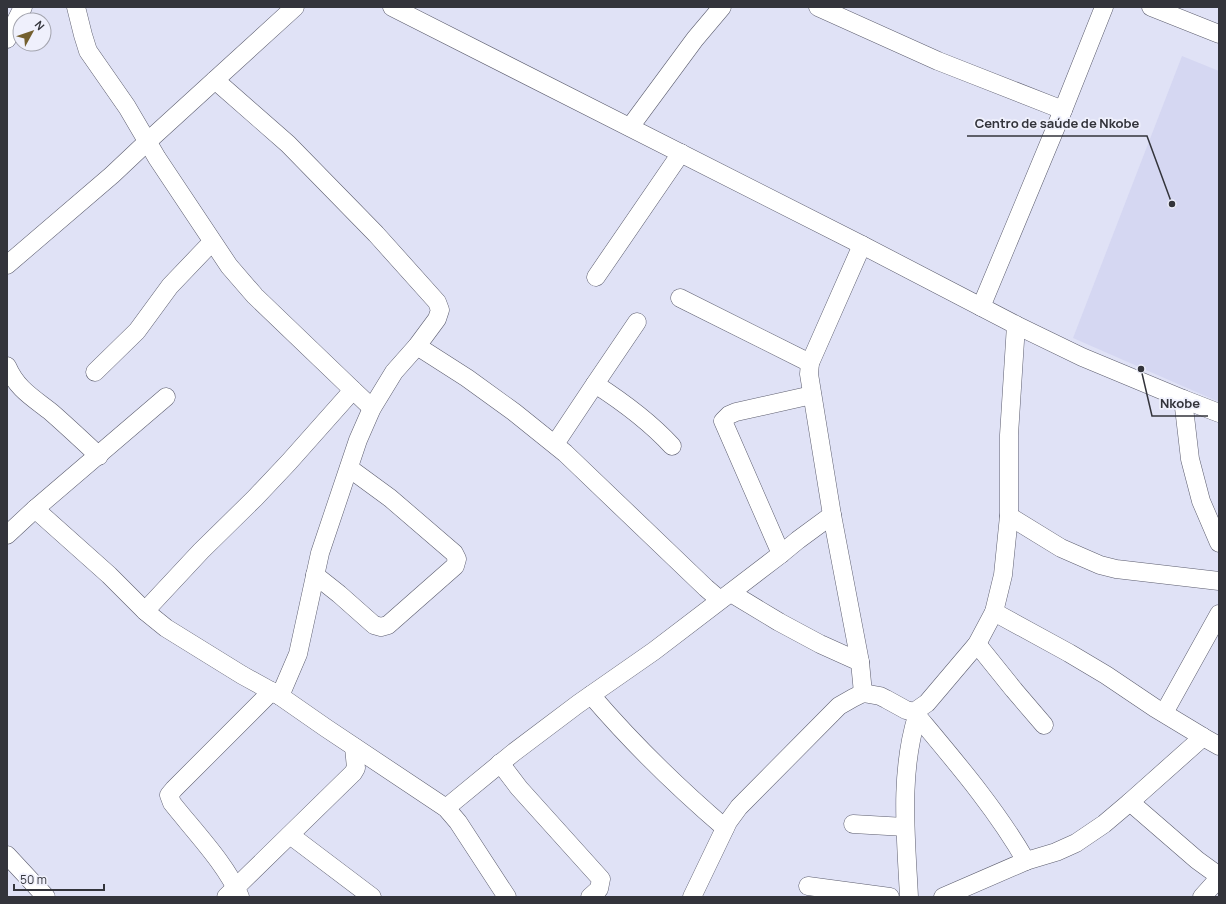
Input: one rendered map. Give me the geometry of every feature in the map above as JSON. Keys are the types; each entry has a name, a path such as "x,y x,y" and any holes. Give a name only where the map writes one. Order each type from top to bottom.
{"street":[{"path":"7,39 23,7"},
{"path":"76,7 82,35 88,51 127,107 147,142 229,266 255,296 372,408"},
{"path":"7,265 112,175 295,7"},
{"path":"392,7 862,245 1016,325 1082,357 1219,413"},
{"path":"630,127 695,39 722,7"},
{"path":"818,7 938,61 1063,110"},
{"path":"981,307 1104,7"},
{"path":"1151,7 1219,34"},
{"path":"215,80 288,144 376,234 437,302 440,310 437,319 417,346 394,372 372,408 358,440 320,553 298,654 276,694 169,795 172,803 217,860 234,894 290,835 353,773 356,768 354,747"},
{"path":"596,277 681,153"},
{"path":"95,372 138,331 170,286 212,242"},
{"path":"862,245 810,363 809,374 832,515 860,662 863,693"},
{"path":"680,298 810,363"},
{"path":"555,444 637,322"},
{"path":"909,897 905,827 906,771 916,714 977,644 994,612 1003,575 1009,516 1009,435 1016,325"},
{"path":"417,346 514,412 566,453 706,588 726,596 820,644 860,662"},
{"path":"7,366 10,374 20,387 36,402 50,411 99,456"},
{"path":"595,384 640,415 672,446"},
{"path":"144,611 275,477 353,390"},
{"path":"781,554 724,421 729,415 736,412 812,395"},
{"path":"7,535 35,509 99,456 166,397"},
{"path":"1183,399 1190,459 1201,501 1219,544"},
{"path":"316,575 374,625 381,627 388,625 455,566 457,559 454,553 390,498 349,468"},
{"path":"35,509 109,575 144,611 166,628 242,675 276,694 446,808 458,822 507,897"},
{"path":"446,808 500,763 591,695 654,651 832,515"},
{"path":"1009,516 1061,548 1100,565 1219,581"},
{"path":"994,612 1075,656 1219,746"},
{"path":"1164,713 1219,614"},
{"path":"977,644 1044,725"},
{"path":"692,897 728,822 739,808 839,706 863,693 880,696 916,714 954,759 1000,819 1026,861"},
{"path":"591,695 645,755 687,796 725,828"},
{"path":"944,897 1026,861 1056,852 1076,843 1104,824 1203,737"},
{"path":"500,763 520,788 601,879 599,888 590,897"},
{"path":"1130,802 1219,877 1202,897"},
{"path":"853,824 905,827"},
{"path":"290,835 372,897"},
{"path":"7,855 46,897"},
{"path":"808,886 890,897"}],"shaded area":[{"path":"1182,56 1219,71 1219,402 1073,338"}],"place":[{"name":"Centro de saúde de Nkobe","path":"1172,204"},
{"name":"Nkobe","path":"1141,369"}]}
